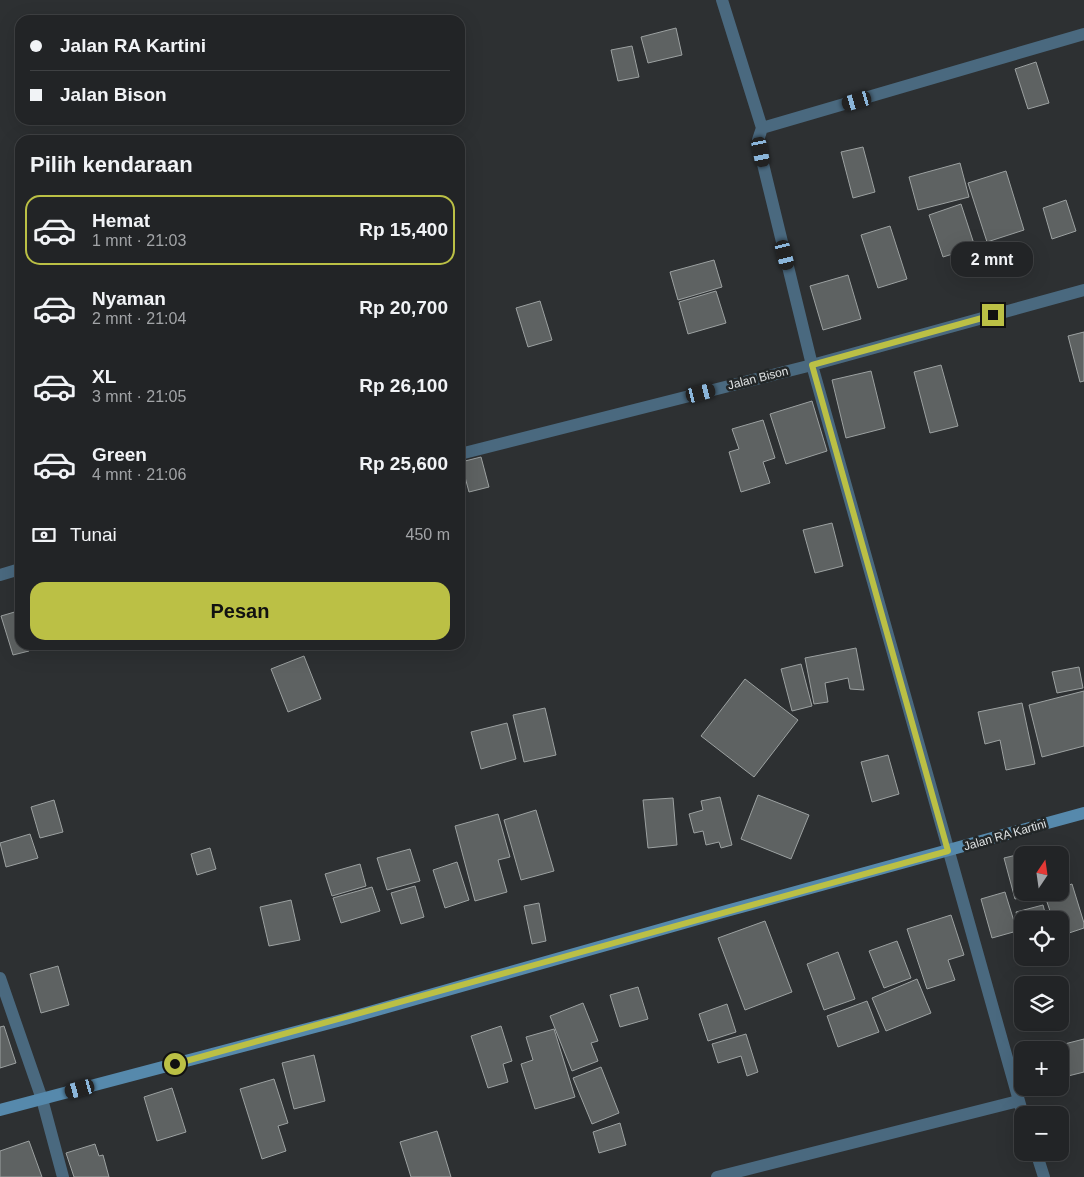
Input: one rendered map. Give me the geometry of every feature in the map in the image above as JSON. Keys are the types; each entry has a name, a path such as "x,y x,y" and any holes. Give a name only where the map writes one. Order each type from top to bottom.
{"main road":[{"name":"Jalan RA Kartini","path":"0,1110 345,1019 719,913 1084,813"}],"street":[{"path":"722,0 762,128 758,140 763,164 812,365 1020,1106"},
{"path":"762,128 1084,34"},
{"name":"Jalan Bison","path":"465,453 812,365 1084,290"},
{"path":"0,575 15,571"},
{"path":"0,978 42,1099 63,1177"},
{"path":"717,1177 1018,1102"},
{"path":"1039,1161 1044,1177"}],"building":[{"path":"676,28 682,55 648,63 641,37"},
{"path":"632,46 639,77 618,81 611,50"},
{"path":"1036,62 1049,103 1028,109 1015,69"},
{"path":"863,147 875,192 853,198 841,152"},
{"path":"960,163 969,197 918,210 909,177"},
{"path":"1006,171 1024,230 987,242 968,183"},
{"path":"1066,200 1076,231 1052,239 1043,208"},
{"path":"961,204 975,247 943,257 929,215"},
{"path":"890,226 907,279 878,288 861,235"},
{"path":"714,260 722,287 678,300 670,272"},
{"path":"848,275 861,319 823,330 810,286"},
{"path":"716,291 726,323 688,334 679,302"},
{"path":"540,301 552,340 528,347 516,308"},
{"path":"1084,332 1084,381 1080,382 1068,336"},
{"path":"941,365 958,426 930,433 914,372"},
{"path":"871,371 885,428 846,438 832,380"},
{"path":"812,401 827,451 786,464 770,414"},
{"path":"763,420 775,458 763,462 770,483 741,492 729,452 739,449 732,429"},
{"path":"481,457 489,487 469,492 465,477 465,461"},
{"path":"832,523 843,566 815,573 803,530"},
{"path":"15,612 15,650 29,651 13,655 1,616"},
{"path":"856,648 864,690 850,689 848,678 825,683 828,702 814,704 805,658"},
{"path":"304,656 321,699 288,712 271,669"},
{"path":"801,664 812,706 792,711 781,669"},
{"path":"1079,667 1083,688 1057,693 1052,672"},
{"path":"745,679 798,720 754,777 701,736"},
{"path":"1084,691 1084,746 1042,757 1029,705"},
{"path":"1022,703 1035,764 1006,770 1000,740 985,744 978,712"},
{"path":"545,708 556,755 524,762 513,715"},
{"path":"507,723 516,759 481,769 471,732"},
{"path":"888,755 899,794 872,802 861,762"},
{"path":"758,795 809,815 791,859 741,839"},
{"path":"720,797 732,845 721,848 719,842 706,845 703,831 694,833 689,814 703,810 701,801"},
{"path":"673,798 677,845 648,848 643,800"},
{"path":"54,800 63,832 40,838 31,807"},
{"path":"536,810 554,871 521,880 504,820"},
{"path":"498,814 510,857 498,860 507,892 475,901 455,826"},
{"path":"30,834 38,858 6,867 0,843"},
{"path":"210,848 216,869 197,875 191,854"},
{"path":"410,849 420,881 387,890 377,858"},
{"path":"1014,856 1014,895 1004,858"},
{"path":"457,862 469,900 445,908 433,870"},
{"path":"360,864 366,886 332,896 325,874"},
{"path":"1072,884 1084,928 1069,933 1069,911 1050,911 1047,901 1069,901 1069,885"},
{"path":"415,886 424,917 401,924 391,893"},
{"path":"372,887 380,911 341,923 333,898"},
{"path":"1005,892 1014,921 1014,932 992,938 981,899"},
{"path":"291,900 300,940 269,946 260,907"},
{"path":"539,903 546,941 532,944 524,906"},
{"path":"1043,905 1045,911 1020,911"},
{"path":"951,915 964,955 948,960 955,980 927,989 907,929"},
{"path":"765,921 792,992 745,1010 718,938"},
{"path":"897,941 911,978 884,988 869,951"},
{"path":"838,952 855,999 824,1010 807,964"},
{"path":"58,966 69,1005 41,1013 30,974"},
{"path":"917,979 931,1013 886,1031 872,998"},
{"path":"638,987 648,1019 620,1027 610,995"},
{"path":"867,1001 879,1032 838,1047 827,1016"},
{"path":"583,1003 598,1041 591,1043 598,1061 572,1071 550,1016"},
{"path":"727,1004 736,1032 708,1041 699,1014"},
{"path":"4,1026 16,1063 0,1068 0,1027"},
{"path":"501,1026 512,1061 503,1064 508,1082 488,1088 471,1036"},
{"path":"554,1029 575,1097 535,1109 521,1064 533,1060 526,1037"},
{"path":"746,1034 758,1072 747,1076 741,1056 718,1063 712,1044"},
{"path":"1084,1039 1084,1072 1069,1076 1069,1043"},
{"path":"314,1055 325,1101 294,1109 282,1063"},
{"path":"601,1067 619,1113 592,1124 573,1078"},
{"path":"274,1079 288,1123 278,1126 286,1151 262,1159 240,1089"},
{"path":"172,1088 186,1132 157,1141 144,1097"},
{"path":"620,1123 626,1145 599,1153 593,1132"},
{"path":"437,1131 451,1177 411,1177 400,1142"},
{"path":"29,1141 42,1177 0,1177 0,1151"},
{"path":"95,1144 99,1156 103,1155 109,1177 74,1177 66,1153"}],"route":[{"path":"175,1064 345,1019 719,913 948,851 812,365 993,315"}]}
